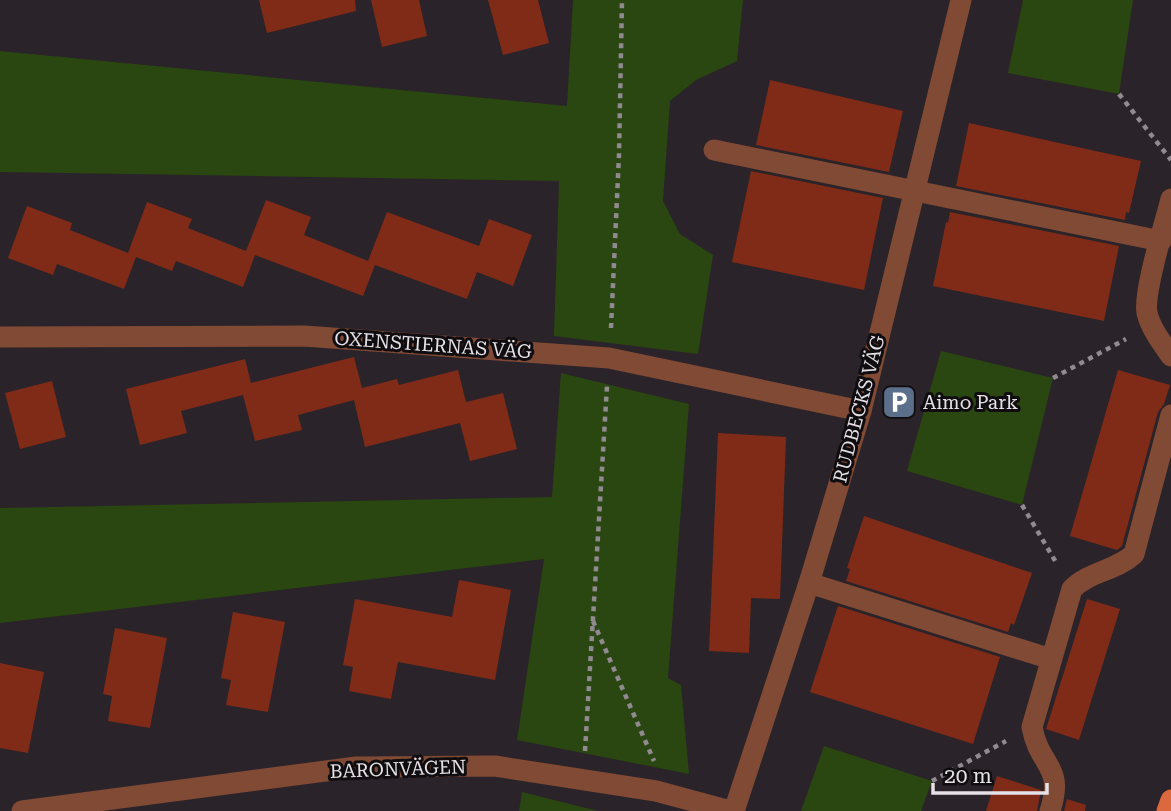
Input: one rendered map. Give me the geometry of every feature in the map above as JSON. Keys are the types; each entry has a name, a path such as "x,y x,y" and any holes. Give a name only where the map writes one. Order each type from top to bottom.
{"main road":[{"path":"1167,811 1171,800"}],"street":[{"name":"RUDBECKS VÄG","path":"732,811 809,583 861,411 961,0"},
{"path":"714,150 1161,241"},
{"path":"1171,199 1147,310 1152,326 1171,356"},
{"name":"OXENSTIERNAS VÄG","path":"0,337 304,336 609,358 861,411"},
{"path":"1050,811 1056,792 1056,780 1038,750 1032,727 1072,589 1081,579 1124,564 1134,554 1171,415"},
{"path":"809,583 1051,659"},
{"name":"BARONVÄGEN","path":"22,811 356,767 495,766 656,791 732,811"}],"path":[{"path":"583,780 620,155 622,0"},
{"path":"1119,94 1171,160"},
{"path":"1053,378 1152,326"},
{"path":"1022,505 1072,589"},
{"path":"593,620 657,768"},
{"path":"932,781 1032,727"}],"green space":[{"path":"573,0 743,0 737,61 696,80 670,101 663,201 680,234 713,255 698,354 554,336 559,181 0,172 0,51 567,106"},
{"path":"1023,0 1133,0 1119,94 1008,73"},
{"path":"941,351 1053,378 1022,505 907,471"},
{"path":"561,373 689,404 668,678 681,685 689,774 517,740 544,559 0,623 0,508 552,497"},
{"path":"824,746 932,781 921,811 801,811"},
{"path":"522,792 598,811 519,811"}],"building":[{"path":"259,0 355,0 356,11 267,33"},
{"path":"371,0 419,0 427,36 382,47"},
{"path":"488,0 538,0 549,43 503,55"},
{"path":"770,80 903,111 889,172 756,145"},
{"path":"969,123 1141,161 1125,220 956,186"},
{"path":"751,171 883,198 864,290 732,262"},
{"path":"266,200 311,217 304,235 368,261 387,212 479,246 489,219 532,235 513,286 477,272 467,299 375,265 363,296 255,255 243,287 176,261 172,271 136,257 124,289 57,264 53,275 8,258 27,206 72,223 70,230 128,253 147,202 192,219 188,228 246,251"},
{"path":"950,212 1119,246 1104,321 933,286"},
{"path":"354,357 362,388 397,379 399,385 458,370 466,402 503,393 517,449 470,461 460,423 365,447 354,400 298,415 302,430 255,441 243,395 181,411 187,433 140,445 126,389 245,359 251,383"},
{"path":"1118,370 1170,385 1164,404 1158,412 1122,546 1117,550 1070,536"},
{"path":"52,381 66,437 20,449 5,393"},
{"path":"718,433 786,437 780,599 751,598 749,653 709,651"},
{"path":"864,516 1032,573 1014,625 1011,623 1008,632 846,581 850,569 847,568"},
{"path":"459,580 511,590 495,680 398,662 391,699 349,691 353,667 343,665 355,599 452,617"},
{"path":"1087,599 1120,609 1079,740 1046,729"},
{"path":"838,606 1000,657 973,744 810,692"},
{"path":"233,612 285,622 268,712 226,705 231,680 221,678"},
{"path":"115,628 167,638 150,728 108,721 112,696 103,694"},
{"path":"0,663 44,672 28,753 0,748"},
{"path":"997,776 1041,790 1037,811 986,811"},
{"path":"1067,799 1086,805 1085,811 1064,811"}],"place":[{"name":"Aimo Park","path":"899,402"}]}
